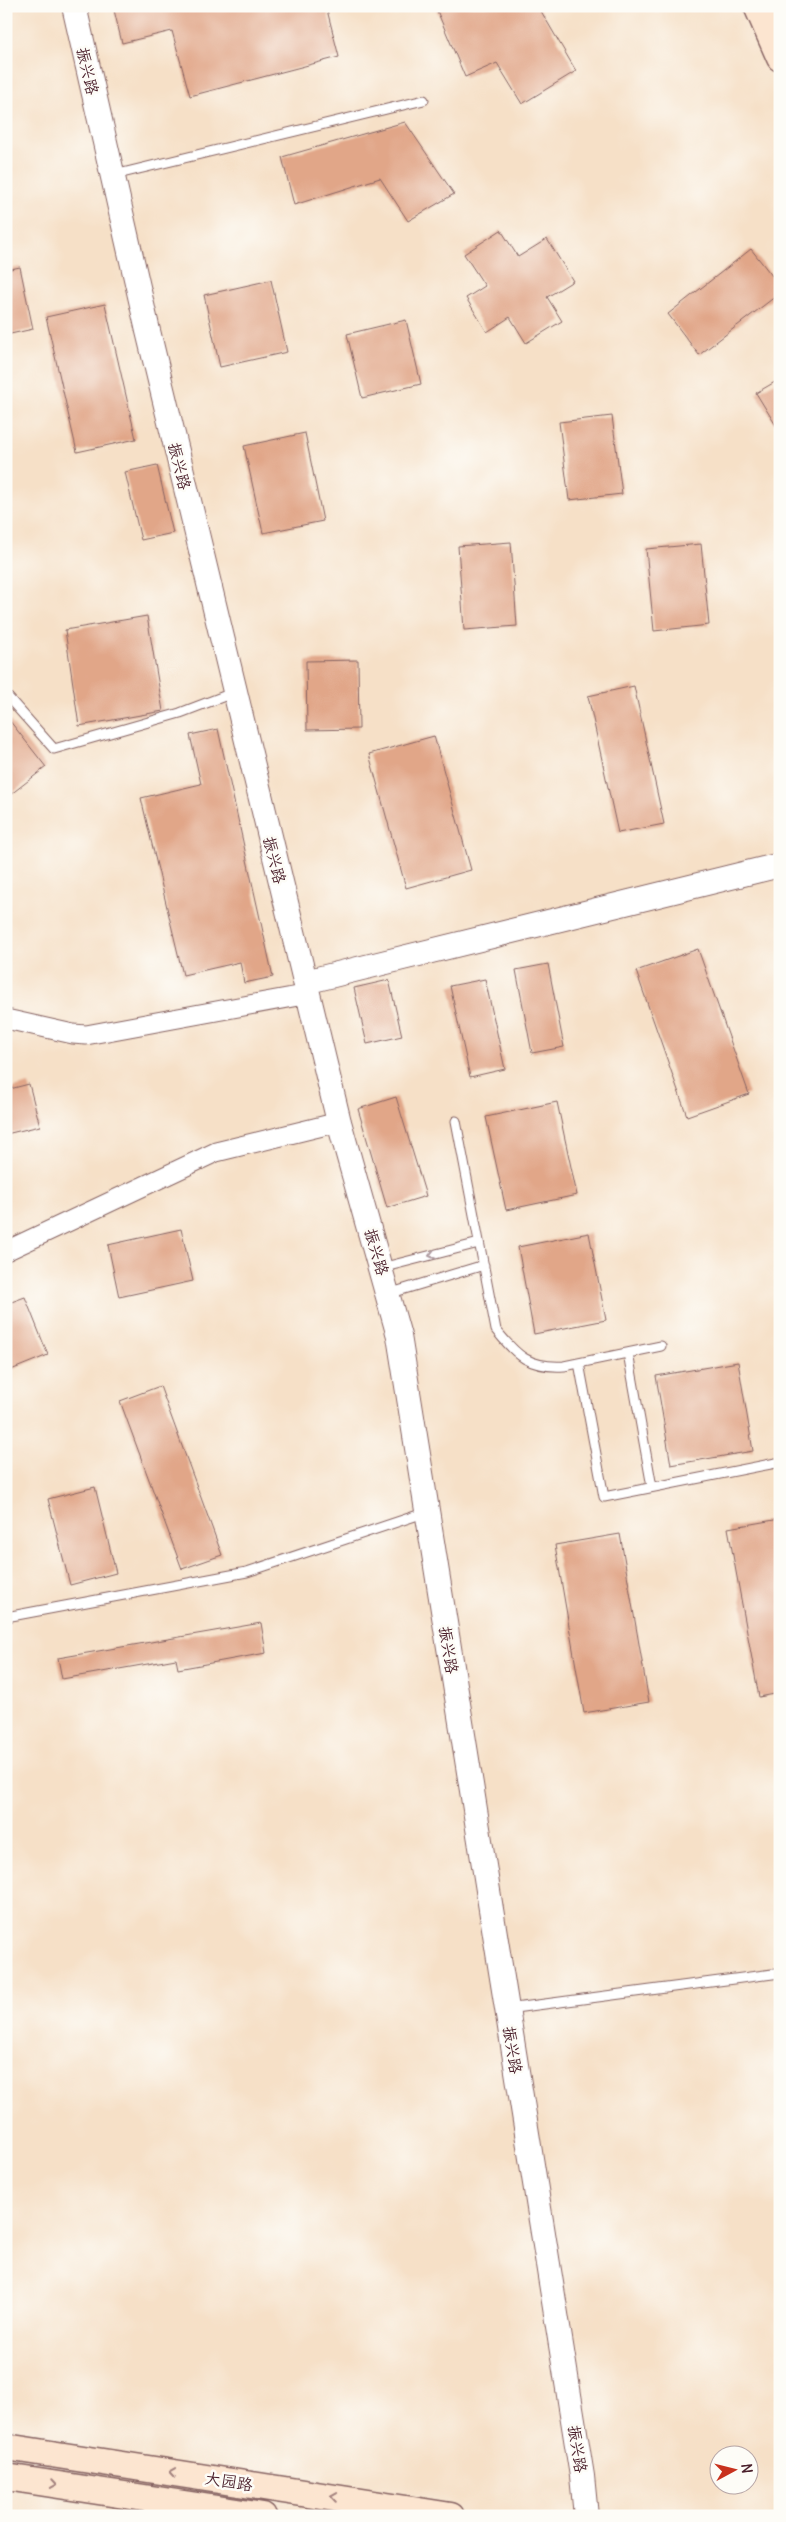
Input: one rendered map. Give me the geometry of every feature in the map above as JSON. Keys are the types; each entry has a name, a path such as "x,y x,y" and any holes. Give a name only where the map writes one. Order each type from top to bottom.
{"main road":[{"path":"757,6 780,58"},
{"path":"776,6 780,14"},
{"name":"大园路","path":"6,2447 451,2516"},
{"name":"大园路","path":"6,2477 263,2516"}],"street":[{"name":"振兴路","path":"74,6 112,176 307,988 340,1122 399,1336 582,2476 586,2516"},
{"path":"6,1019 72,1034 86,1035 307,988 780,864"},
{"path":"6,1252 216,1152 340,1122"}],"lane":[{"path":"112,176 424,100"},
{"path":"6,695 54,749 180,713 235,692"},
{"path":"456,1121 496,1330 511,1349 528,1362 549,1367 579,1363 661,1346"},
{"path":"381,1268 479,1243"},
{"path":"388,1294 484,1265"},
{"path":"628,1353 652,1487"},
{"path":"579,1363 604,1496 776,1463"},
{"path":"6,1616 248,1572 427,1512"},
{"path":"507,2009 780,1973"}],"building":[{"path":"113,6 326,6 339,57 190,96 172,31 122,43"},
{"path":"435,6 538,6 576,71 522,104 497,63 465,77"},
{"path":"405,122 454,194 408,221 380,178 294,205 282,157"},
{"path":"501,230 518,257 547,239 573,281 547,297 562,321 526,343 510,317 487,332 466,298 485,286 464,254"},
{"path":"751,249 780,286 780,293 699,355 668,314"},
{"path":"20,267 33,329 6,335 6,270"},
{"path":"271,280 287,352 220,367 204,295"},
{"path":"105,304 136,439 77,452 46,317"},
{"path":"406,320 421,384 362,398 347,334"},
{"path":"780,379 780,432 756,393"},
{"path":"612,416 622,494 569,500 559,422"},
{"path":"305,433 323,521 263,533 244,446"},
{"path":"157,465 173,533 141,540 125,472"},
{"path":"511,542 517,626 464,630 458,546"},
{"path":"701,544 709,625 654,631 646,549"},
{"path":"147,616 163,711 79,726 65,630"},
{"path":"358,660 359,729 307,730 306,661"},
{"path":"634,686 664,824 618,833 588,696"},
{"path":"6,716 46,767 6,798"},
{"path":"218,729 273,977 244,983 240,962 183,975 141,798 201,784 190,735"},
{"path":"434,736 471,870 406,888 369,754"},
{"path":"698,949 749,1094 687,1116 636,971"},
{"path":"548,964 564,1047 532,1053 516,970"},
{"path":"485,979 505,1069 470,1077 450,986"},
{"path":"389,980 402,1036 367,1044 354,988"},
{"path":"29,1084 40,1126 6,1134 6,1090"},
{"path":"396,1097 426,1196 387,1208 358,1109"},
{"path":"557,1102 577,1195 506,1210 486,1117"},
{"path":"181,1229 193,1281 119,1297 108,1245"},
{"path":"589,1233 606,1320 534,1334 518,1247"},
{"path":"25,1297 48,1355 6,1372 6,1304"},
{"path":"738,1362 753,1451 671,1465 656,1376"},
{"path":"160,1386 222,1555 182,1569 120,1401"},
{"path":"95,1487 116,1573 70,1585 48,1499"},
{"path":"780,1519 780,1693 759,1697 728,1528"},
{"path":"620,1534 649,1702 584,1713 555,1545"},
{"path":"261,1623 266,1653 178,1669 176,1659 62,1679 58,1658"}]}
